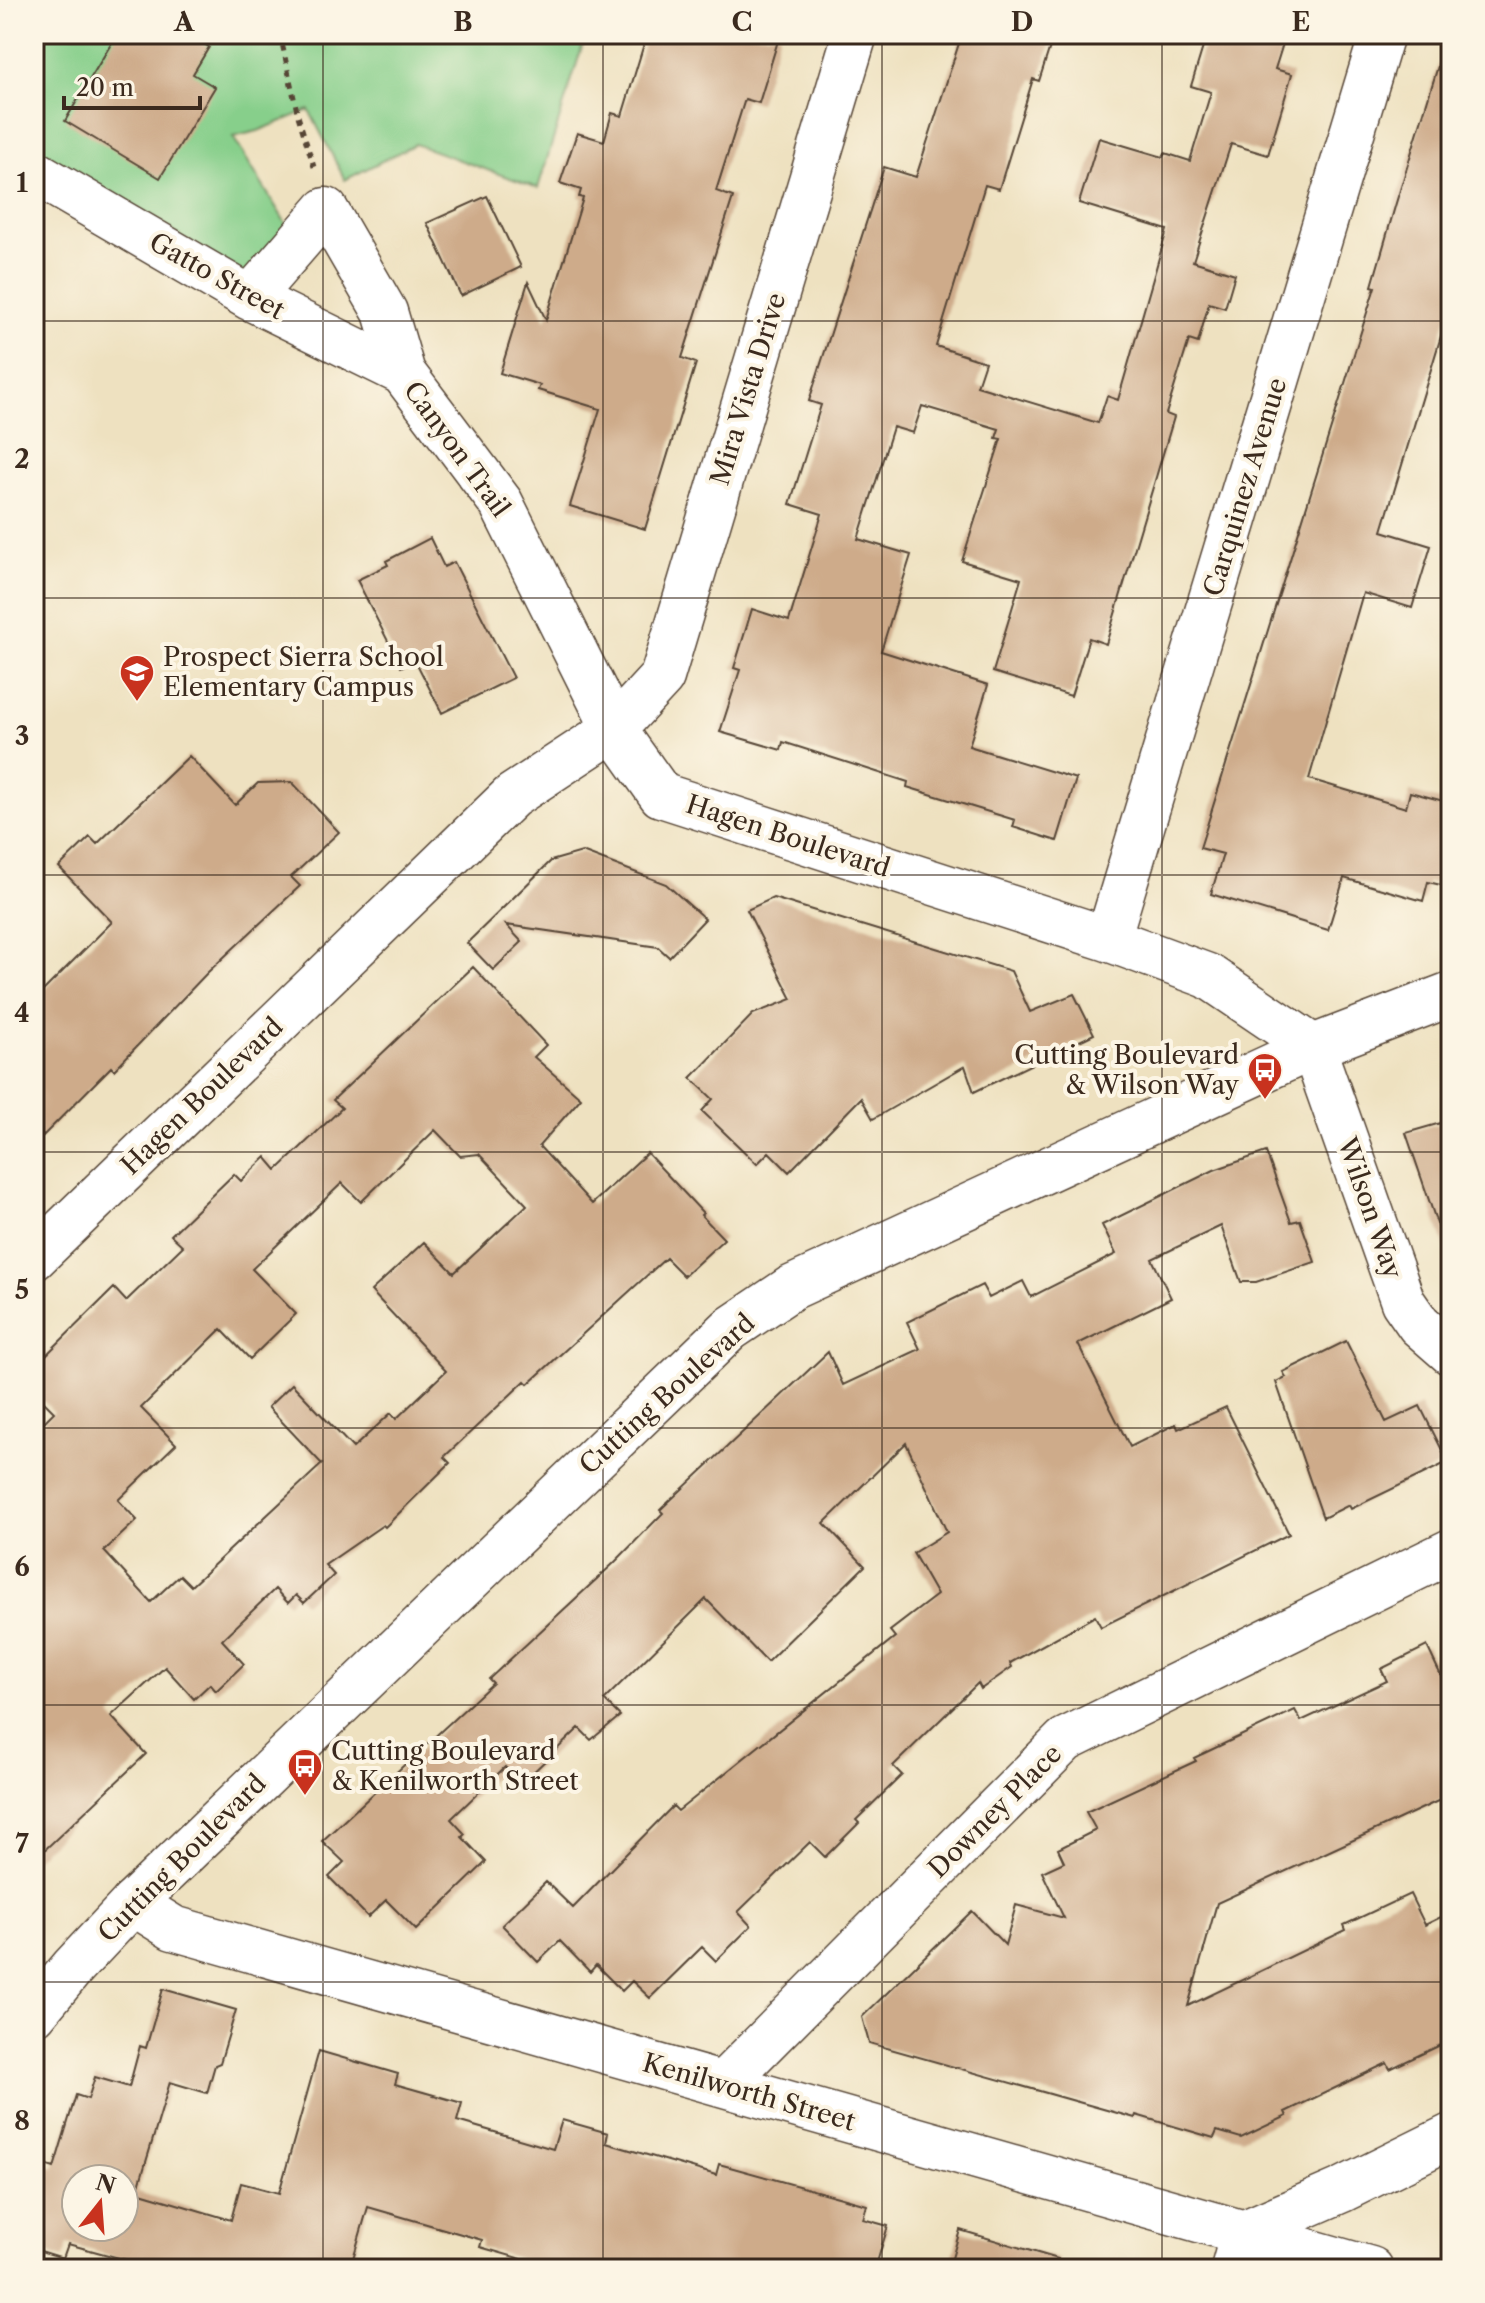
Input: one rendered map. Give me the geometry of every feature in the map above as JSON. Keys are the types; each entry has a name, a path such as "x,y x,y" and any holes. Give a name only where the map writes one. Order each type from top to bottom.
{"street":[{"name":"Mira Vista Drive","path":"614,729 662,677 855,34"},
{"name":"Carquinez Avenue","path":"1108,939 1382,34"},
{"name":"Gatto Street","path":"34,172 250,298 403,373"},
{"path":"250,298 326,210"},
{"name":"Canyon Trail","path":"326,210 385,312 403,373 501,503 614,729"},
{"name":"Hagen Boulevard","path":"34,1258 512,796 614,729 661,795 1108,939 1208,976 1313,1047"},
{"name":"Cutting Boulevard","path":"34,2014 133,1903 730,1329 791,1288 1313,1047 1451,994"},
{"name":"Wilson Way","path":"1313,1047 1403,1302 1419,1325 1451,1353"},
{"name":"Downey Place","path":"723,2084 1065,1740 1451,1551"},
{"name":"Kenilworth Street","path":"133,1903 173,1928 723,2084 1238,2251 1371,2269"},
{"path":"1238,2251 1342,2190 1451,2136"}],"path":[{"path":"280,34 298,116 326,210"}],"green space":[{"path":"34,34 586,34 538,188 415,144 345,180 309,110 258,131 233,137 298,243 250,298 34,175"}],"building":[{"path":"117,34 188,34 209,47 193,74 215,87 160,178 65,121"},
{"path":"647,34 780,34 759,103 745,99 716,191 733,197 682,358 696,363 645,529 570,506 600,409 538,390 540,385 500,373 528,282 546,320 583,198 579,197 581,190 560,183 577,133 604,141 612,113 622,116"},
{"path":"962,34 1054,34 1039,81 1033,79 999,189 985,185 936,346 985,362 977,386 1098,423 1107,396 1118,400 1167,230 1079,203 1099,138 1163,157 1165,153 1190,161 1211,92 1191,86 1207,34 1286,34 1275,69 1292,74 1268,155 1231,144 1193,261 1235,274 1225,308 1209,303 1198,343 1189,340 1166,414 1174,417 1106,644 1089,638 1071,696 993,672 1021,579 962,561 1001,439 996,438 999,429 922,406 913,433 893,427 858,539 911,555 881,651 988,685 969,746 1076,779 1057,841 1013,827 1015,820 907,787 908,782 783,742 781,750 720,732 740,670 734,668 752,609 789,621 822,514 790,504 821,405 809,401 884,167 916,177"},
{"path":"1442,53 1451,54 1451,303 1382,531 1431,546 1412,608 1363,593 1309,779 1406,808 1410,792 1451,803 1451,875 1444,873 1441,885 1428,882 1423,901 1344,878 1328,930 1211,894 1223,854 1200,848 1375,287 1372,286"},
{"path":"487,196 521,267 461,296 427,223"},
{"path":"430,538 444,567 454,562 513,678 442,713 415,660 401,667 357,580 388,565 386,561"},
{"path":"189,756 235,805 258,783 292,782 339,832 291,877 300,886 207,973 114,1070 111,1067 34,1145 34,1000 112,922 59,867 90,837 97,844"},
{"path":"582,852 666,884 705,919 669,957 658,947 506,925 522,942 493,970 467,943 551,861"},
{"path":"773,898 1011,971 1030,1012 1074,994 1094,1034 974,1092 965,1066 873,1119 861,1098 789,1172 769,1152 757,1164 702,1111 713,1099 691,1078 753,1014 792,999 747,910"},
{"path":"473,967 546,1045 534,1057 581,1098 539,1146 592,1204 647,1153 724,1239 684,1276 666,1258 528,1384 525,1381 444,1457 450,1463 385,1527 383,1525 325,1565 334,1575 304,1603 296,1595 288,1603 275,1589 222,1640 244,1664 216,1691 210,1684 194,1699 165,1667 111,1716 146,1754 34,1860 34,1432 54,1412 34,1392 34,1367 114,1288 126,1301 183,1246 171,1235 234,1174 241,1181 266,1157 277,1170 342,1108 333,1100","holes":["435,1130 460,1156 479,1154 527,1205 454,1273 424,1242 371,1291 446,1371 396,1419 391,1413 353,1448 292,1384 268,1407 322,1464 191,1586 180,1575 151,1602 104,1551 137,1520 118,1500 176,1444 141,1408 221,1329 250,1359 296,1314 252,1269 342,1183 361,1202"]},
{"path":"1451,1120 1451,1246 1445,1247 1406,1133"},
{"path":"1266,1152 1291,1222 1300,1220 1315,1262 1256,1282 1241,1282 1221,1226 1152,1259 1171,1298 1078,1344 1130,1447 1176,1424 1178,1429 1226,1407 1289,1534 1101,1627 1095,1616 1010,1663 1012,1667 981,1689 978,1683 893,1766 902,1775 856,1820 859,1823 825,1857 810,1842 738,1912 751,1926 716,1961 702,1947 650,1998 632,1981 622,1991 596,1965 590,1972 560,1941 538,1962 502,1925 546,1882 573,1908 673,1806 678,1811 895,1637 890,1631 937,1595 913,1553 947,1532 906,1443 824,1523 865,1566 767,1662 706,1599 604,1700 620,1716 591,1740 579,1728 521,1784 505,1767 451,1819 465,1834 462,1837 486,1862 416,1930 386,1900 368,1917 329,1877 344,1862 322,1841 493,1683 489,1679 614,1563 663,1513 660,1510 828,1352 843,1385 920,1349 907,1322 982,1285 989,1298 1023,1281 1031,1297 1116,1254 1102,1225 1214,1170"},
{"path":"1346,1341 1386,1422 1420,1406 1448,1462 1351,1509 1349,1505 1323,1518 1276,1382 1286,1377 1283,1372"},
{"path":"1427,1646 1451,1697 1451,1795 1217,1903 1188,2006 1346,1930 1344,1925 1410,1894 1425,1925 1451,1912 1451,2040 1390,2069 1387,2063 1285,2112 1287,2116 1241,2138 1217,2131 1214,2138 1136,2115 1135,2118 869,2043 862,2017 972,1911 1005,1945 1016,1905 1064,1918 1042,1872 1064,1862 1058,1849 1096,1830 1086,1812 1196,1761 1194,1758 1295,1710 1301,1721 1387,1681 1381,1669"},
{"path":"163,1989 236,2010 207,2093 170,2082 140,2182 140,2163 60,2163 60,2243 140,2243 140,2193 231,2220 241,2183 279,2193 319,2051 398,2074 395,2084 462,2103 457,2121 553,2149 562,2120 608,2133 606,2143 716,2175 719,2164 867,2205 863,2219 888,2226 875,2269 556,2269 480,2247 482,2240 368,2207 350,2269 159,2269 68,2244 63,2258 34,2249 34,2202 45,2165 54,2168 76,2095 88,2099 95,2077 129,2087 140,2046 146,2048"},
{"path":"960,2230 1058,2259 1056,2269 949,2269"}],"place":[{"name":"Prospect Sierra School Elementary Campus","path":"137,703"},
{"name":"Cutting Boulevard & Wilson Way","path":"1265,1101"},
{"name":"Cutting Boulevard & Kenilworth Street","path":"305,1797"}]}
